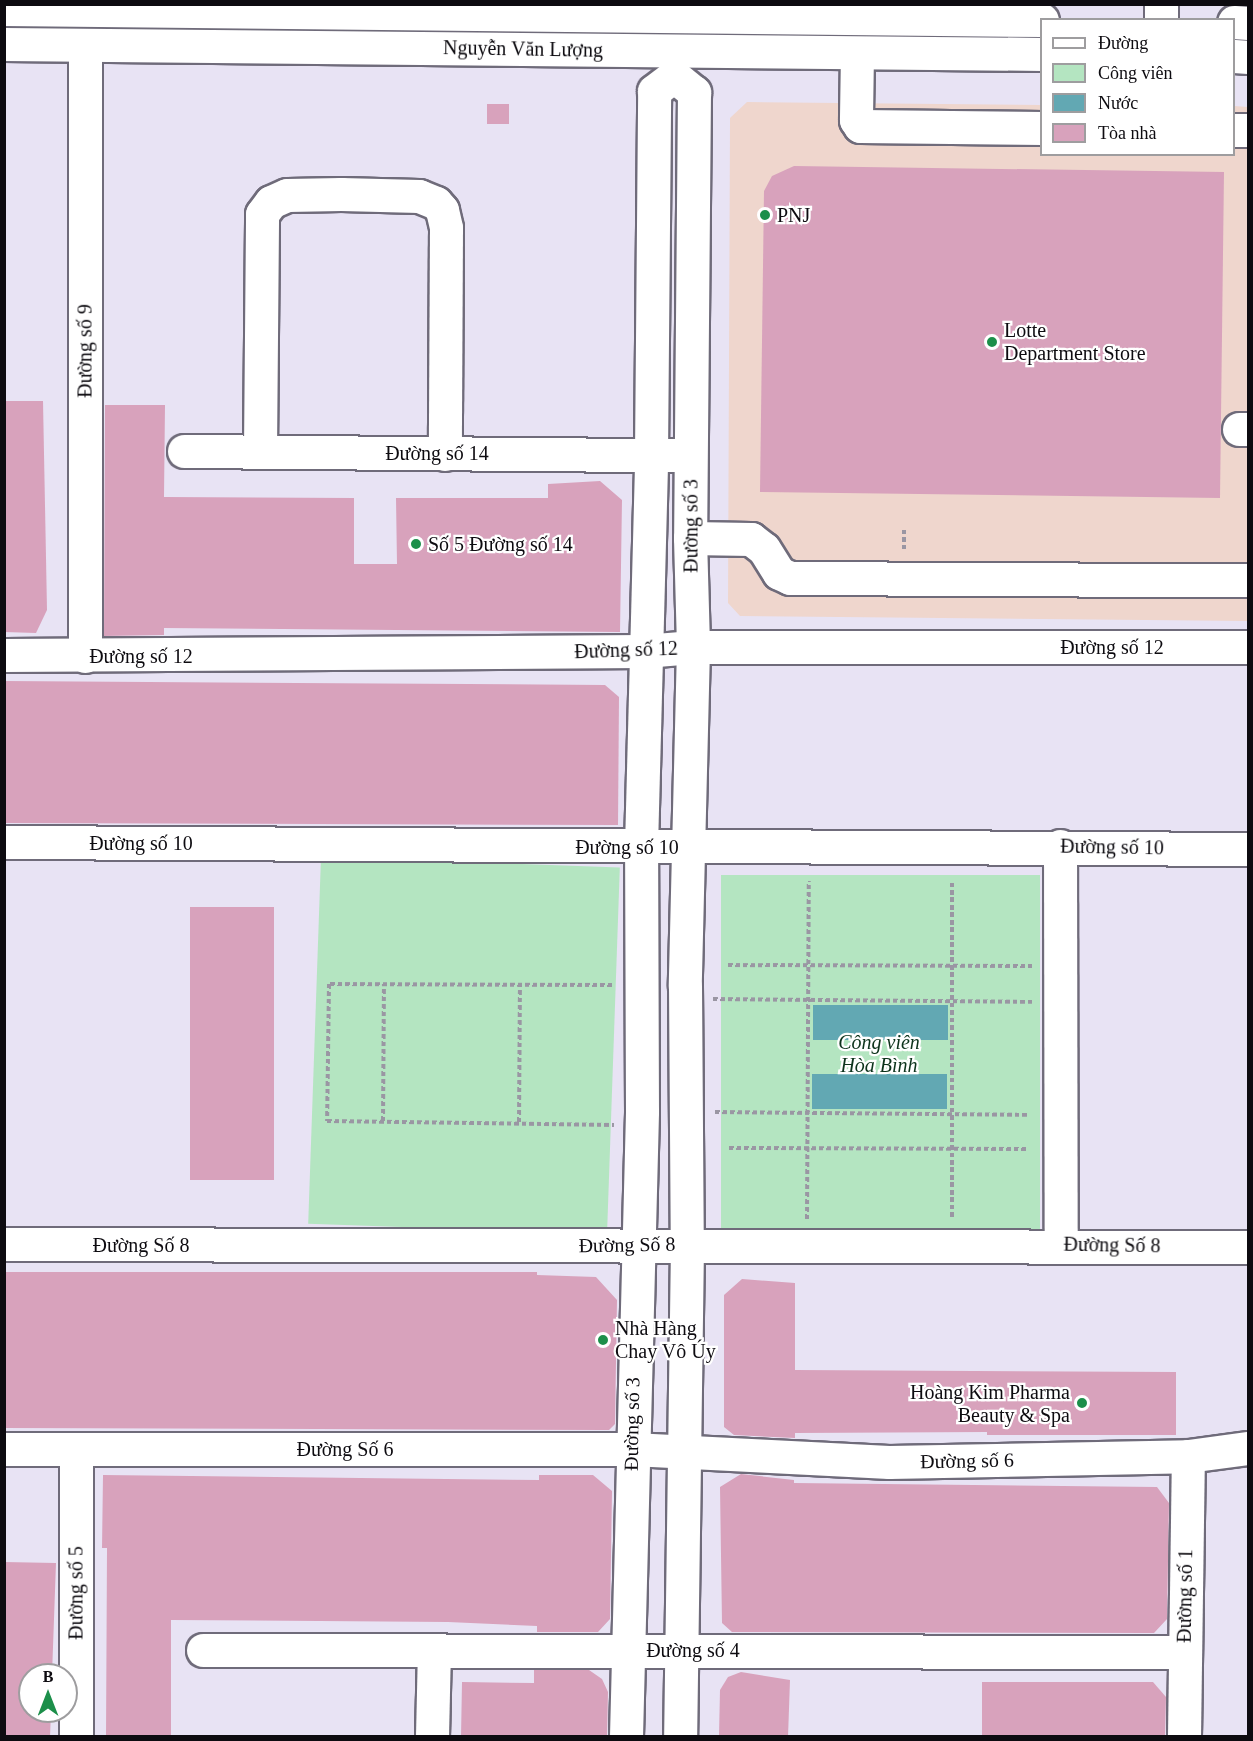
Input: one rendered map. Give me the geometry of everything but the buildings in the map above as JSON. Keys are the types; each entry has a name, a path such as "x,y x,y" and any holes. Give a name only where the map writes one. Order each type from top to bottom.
{"street":[{"path":"196,46 197,8"},
{"name":"Nguyễn Văn Lượng","path":"4,9 314,8 928,12 1040,20"},
{"path":"675,63 680,10"},
{"name":"Nguyễn Văn Lượng","path":"4,44 196,46 675,63 857,53 1040,54"},
{"name":"Đường số 9","path":"85,45 85,656"},
{"path":"857,53 856,120 860,126 1040,128"},
{"name":"Đường số 3","path":"626,1737 641,1119 641,847 644,651 651,455 654,91 675,63 694,92 690,538 693,647 685,992 688,1112 683,1650 680,1737"},
{"path":"260,451 262,214 271,202 287,195 341,194 419,196 436,203 442,210 446,228 445,453"},
{"name":"Đường số 14","path":"184,451 691,456"},
{"path":"690,538 751,539 764,549 779,573 790,578 1248,580"},
{"name":"Đường số 12","path":"4,655 644,651 693,647 1248,647"},
{"name":"Đường số 10","path":"4,842 641,847 1060,846 1248,849"},
{"path":"1060,846 1061,1245"},
{"path":"640,985 685,992"},
{"path":"641,1119 688,1112"},
{"name":"Đường Số 8","path":"4,1244 1248,1247"},
{"name":"Đường số 6","path":"685,1450 889,1462 1188,1456 1248,1448"},
{"name":"Đường Số 6","path":"4,1449 685,1450"},
{"name":"Đường số 5","path":"76,1450 76,1737"},
{"name":"Đường số 1","path":"1184,1737 1188,1456"},
{"name":"Đường số 4","path":"202,1650 1184,1652"},
{"path":"432,1737 434,1650"}],"path":[{"path":"807,1229 809,881"},
{"path":"952,882 952,1219"},
{"path":"728,965 1032,966"},
{"path":"640,985 329,984 327,1121 519,1122 641,1119"},
{"path":"383,1121 384,984"},
{"path":"519,1122 520,984"},
{"path":"685,992 808,1001 1060,1003"},
{"path":"688,1112 1029,1115"},
{"path":"729,1148 1028,1149"}],"shaded area":[{"path":"747,102 1040,105 1040,156 1235,156 1235,106 1248,107 1248,621 740,616 728,603 730,118"}],"green space":[{"path":"321,857 620,867 607,1234 308,1224"},
{"name":"Công viên Hòa Bình","path":"721,875 1040,875 1040,1231 721,1231"}],"water":[{"path":"813,1005 948,1005 948,1040 813,1040"},
{"path":"812,1074 947,1074 947,1109 812,1109"}],"place":[{"name":"PNJ","path":"765,215"},
{"name":"Lotte Department Store","path":"992,342"},
{"name":"Số 5 Đường số 14","path":"416,544"},
{"name":"Nhà Hàng Chay Vô Úy","path":"603,1340"},
{"name":"Hoàng Kim Pharma Beauty & Spa","path":"1082,1403"}]}
